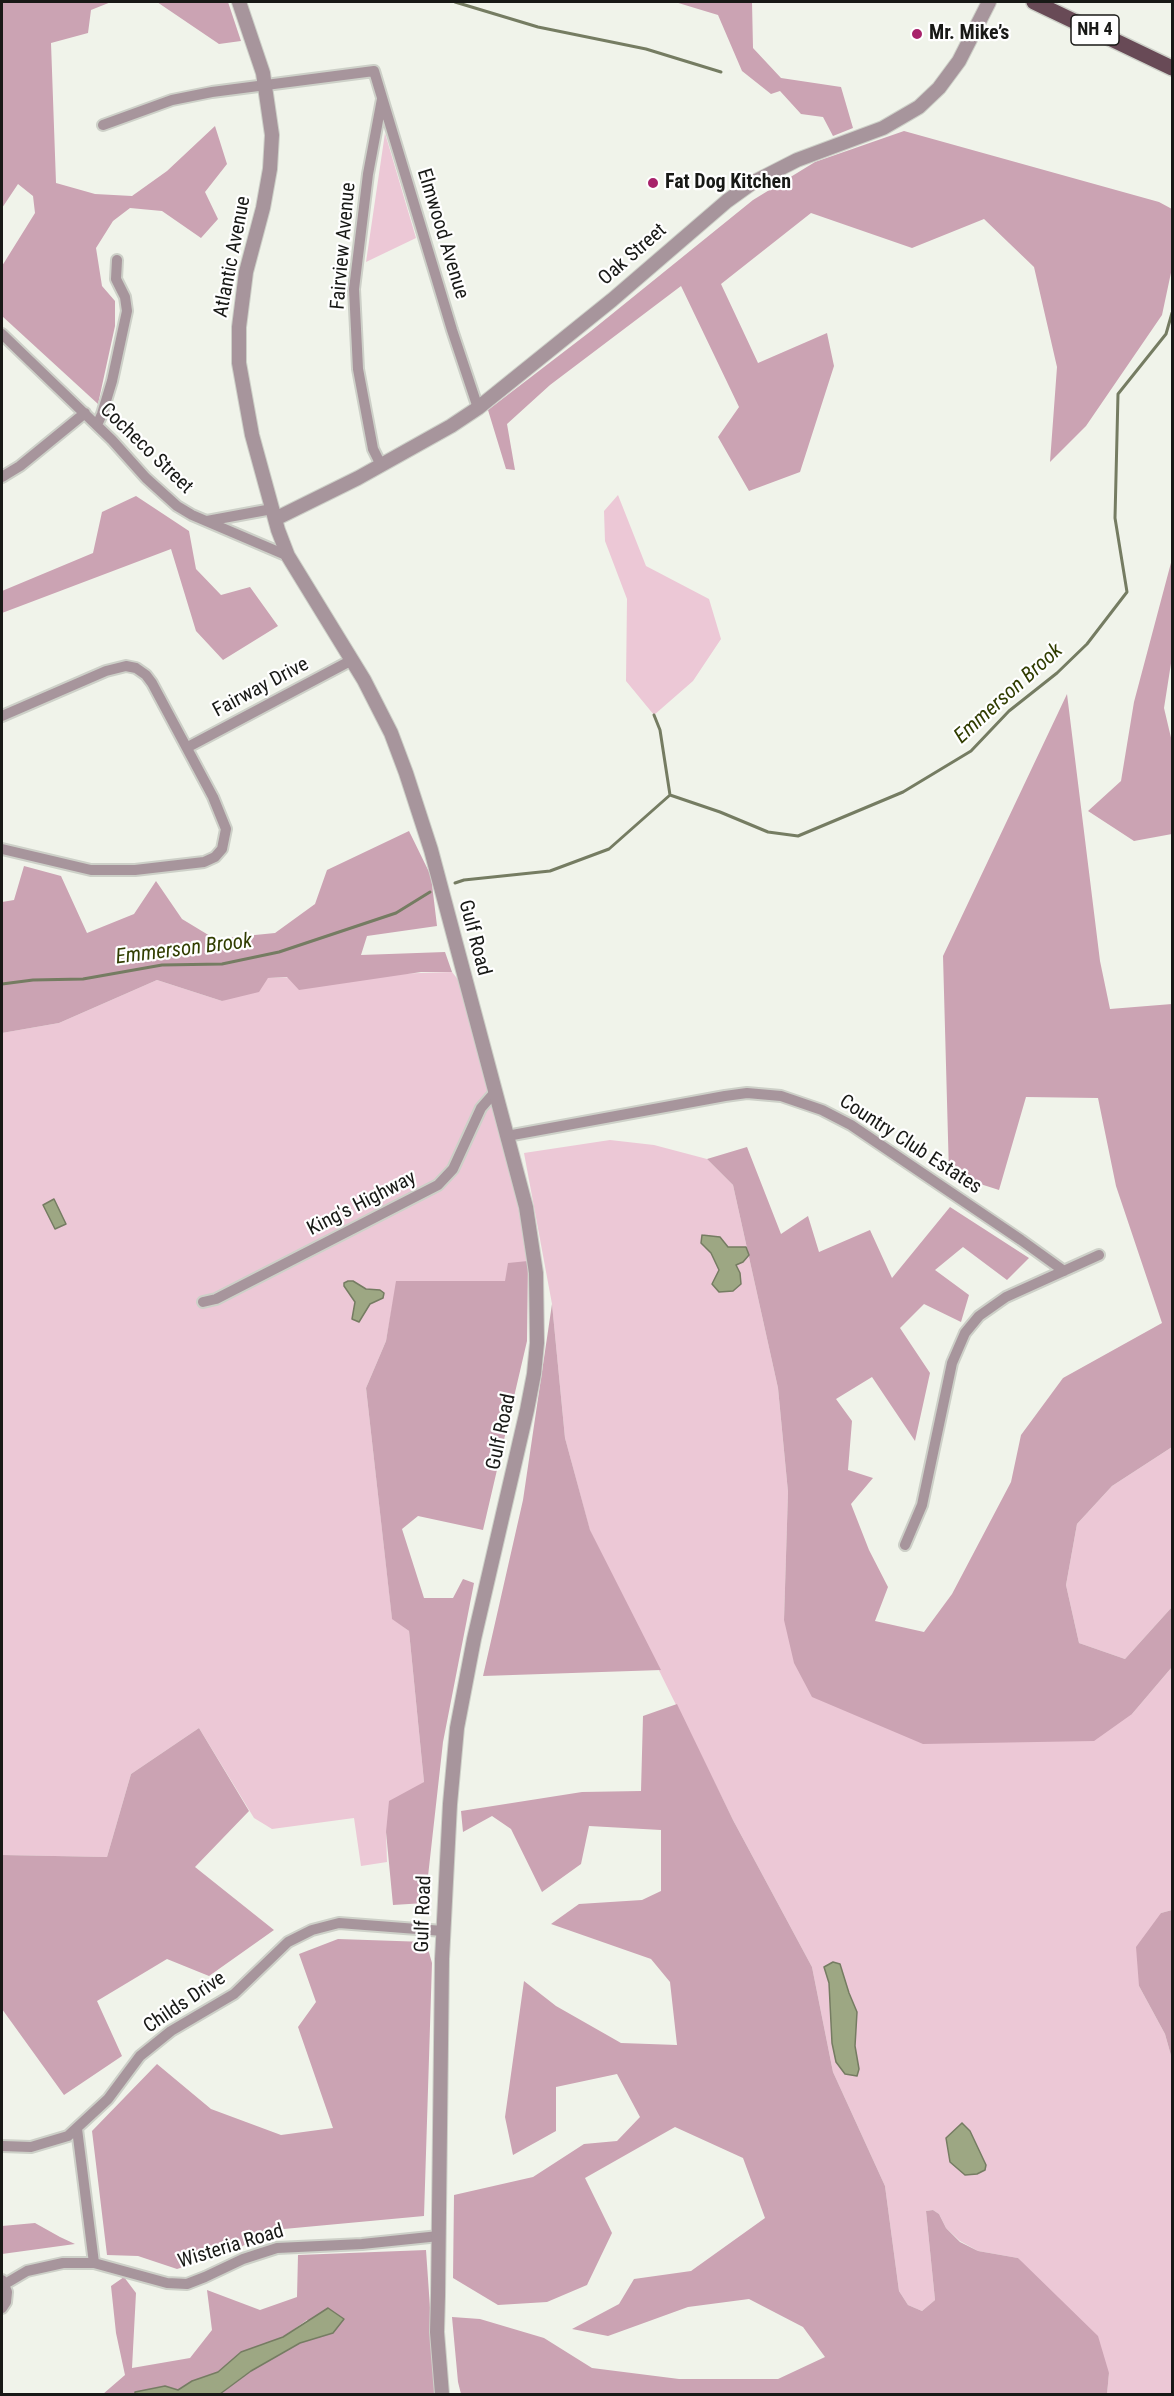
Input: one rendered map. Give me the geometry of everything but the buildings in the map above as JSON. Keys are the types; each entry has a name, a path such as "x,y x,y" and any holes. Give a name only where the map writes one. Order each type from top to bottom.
{"main road":[{"name":"NH 4","path":"1034,2 1173,68"}],"street":[{"name":"Atlantic Avenue","path":"239,2 266,86 272,135 270,169 242,297 238,327 239,363 252,435 274,516"},
{"name":"Oak Street","path":"274,516 381,465 451,426 478,408 752,183 797,160 884,128 919,107 939,88 959,61 989,2"},
{"name":"Elmwood Avenue","path":"266,86 374,71 452,330 478,408"},
{"path":"103,125 172,100 212,92 266,86"},
{"name":"Fairview Avenue","path":"381,465 373,449 358,369 354,289 368,174 382,99"},
{"path":"96,424 102,414 112,381 127,311 125,297 116,279 117,260"},
{"name":"Cocheco Street","path":"2,334 85,413 162,494 177,506 288,556"},
{"path":"2,477 20,466 85,413"},
{"path":"207,521 274,516"},
{"name":"Gulf Road","path":"274,516 288,556 352,660 391,733 410,784 431,850 526,1207 536,1273 537,1343 527,1410 474,1639 457,1728 448,1821 443,1931 437,2332 442,2394"},
{"name":"Fairway Drive","path":"188,747 352,660"},
{"path":"2,716 106,671 126,666 136,668 146,675 188,747 224,819 226,829 222,849 215,857 194,865 113,871 91,870 2,849"},
{"name":"King's Highway","path":"203,1302 216,1299 438,1185 453,1169 481,1108 495,1092"},
{"name":"Country Club Estates","path":"507,1136 725,1096 747,1093 781,1096 813,1106 851,1125 1022,1240 1064,1271"},
{"path":"905,1545 923,1499 952,1363 964,1333 996,1302 1099,1255"},
{"name":"Childs Drive","path":"2,2146 31,2147 68,2136 108,2099 140,2056 171,2031 234,1994 288,1942 312,1930 339,1923 443,1931"},
{"path":"77,2129 94,2263"},
{"name":"Wisteria Road","path":"2,2308 6,2302 7,2292 3,2282 27,2271 63,2263 94,2263 167,2283 187,2284 243,2259 277,2248 362,2244 439,2236"}],"shaded area":[{"path":"2,2 111,2 91,10 88,33 51,43 56,183 95,194 132,196 167,171 215,126 227,164 205,192 218,219 201,238 162,211 130,208 113,221 96,248 102,286 115,301 115,326 98,404 2,316 2,266 35,213 33,196 18,184 2,208"},
{"path":"157,2 228,2 241,41 219,44"},
{"path":"675,2 752,2 753,48 781,78 841,87 853,128 833,136 823,117 801,114 780,91 771,94 742,71 718,15"},
{"path":"904,131 1159,202 1172,209 1172,268 1162,315 1086,426 1050,462 1057,367 1034,267 984,219 912,248 811,213 721,284 758,363 827,333 834,366 800,472 749,491 718,437 739,407 681,286 550,385 507,424 515,470 506,469 488,410 591,331 753,200 815,162"},
{"path":"385,133 416,238 366,262"},
{"path":"618,495 646,566 709,599 721,639 693,681 654,715 626,681 627,599 605,541 604,511"},
{"path":"136,496 189,531 196,569 221,595 250,587 278,626 223,660 196,631 171,549 2,613 2,591 93,553 102,512"},
{"path":"1172,559 1172,657 1164,708 1172,742 1172,834 1134,841 1088,811 1121,781 1134,702"},
{"path":"1067,694 1100,961 1110,1009 1172,1004 1172,1447 1112,1486 1077,1524 1066,1585 1079,1643 1125,1659 1172,1607 1172,1667 1132,1714 1094,1741 923,1744 812,1697 794,1663 784,1620 788,1492 778,1388 733,1185 707,1159 747,1147 781,1234 808,1216 819,1252 870,1230 892,1278 950,1207 1029,1258 1007,1280 963,1247 935,1270 969,1295 961,1322 924,1304 900,1328 930,1373 915,1441 872,1377 836,1399 852,1421 848,1470 873,1478 851,1504 869,1550 888,1587 875,1621 924,1632 952,1594 1011,1482 1021,1435 1063,1378 1162,1323 1116,1186 1098,1098 1026,1097 999,1190 949,1174 943,956"},
{"path":"409,831 431,876 437,926 367,936 361,955 445,952 452,972 421,972 299,990 287,977 268,978 259,992 222,1001 157,980 59,1023 2,1033 2,902 14,900 24,866 61,876 87,933 134,914 156,881 182,919 215,939 275,933 315,904 327,870"},
{"path":"452,972 463,986 519,1193 528,1261 506,1281 397,1281 386,1341 366,1388 392,1618 409,1631 424,1782 386,1832 387,1862 361,1866 354,1818 272,1829 254,1818 199,1728 131,1774 107,1857 2,1855 2,1033 59,1023 157,980 222,1001 268,978"},
{"path":"610,1140 654,1145 707,1159 733,1185 778,1388 788,1492 784,1620 1132,1714 1172,1667 1172,1910 1161,1913 1139,1986 1165,2034 1172,2059 1172,2394 1107,2394 1109,2373 1018,2258 978,2251 960,2241 946,2228 939,2214 933,2210 926,2211 935,2300 922,2311 908,2305 899,2291 885,2186 833,2072 812,1967 733,1820 590,1531 565,1438 552,1304 524,1153"},
{"path":"54,1199 66,1224 55,1229 43,1205"},
{"path":"702,1235 720,1237 728,1247 746,1247 749,1255 743,1262 736,1265 740,1273 741,1284 733,1291 719,1292 712,1284 719,1270 711,1253 701,1243"},
{"path":"528,1261 527,1341 483,1530 418,1516 402,1529 424,1598 453,1598 463,1579 474,1583 443,1742 425,1903 393,1905 386,1832 389,1801 424,1782 409,1631 392,1619 366,1388 386,1341 396,1281 505,1281 508,1263"},
{"path":"353,1281 366,1289 380,1290 384,1293 383,1298 370,1304 359,1322 352,1319 355,1302 344,1286 344,1283"},
{"path":"552,1304 565,1438 590,1530 661,1670 483,1676 523,1500"},
{"path":"1172,1447 1172,1607 1125,1659 1079,1643 1066,1585 1077,1524 1112,1486"},
{"path":"677,1704 733,1820 812,1967 833,2072 885,2186 899,2291 908,2305 922,2311 935,2300 926,2211 933,2210 939,2214 946,2228 960,2242 978,2251 1018,2258 1098,2336 1109,2373 1107,2394 461,2394 452,2317 480,2319 544,2338 592,2368 679,2379 778,2379 825,2357 803,2327 749,2299 688,2307 608,2336 572,2329 619,2304 634,2279 691,2271 765,2218 743,2158 675,2127 585,2178 612,2233 587,2285 547,2302 498,2305 453,2278 454,2195 533,2177 584,2144 617,2141 640,2117 617,2074 556,2087 556,2131 513,2155 505,2117 524,1981 556,2006 621,2043 677,2045 670,1982 651,1959 551,1924 579,1904 642,1900 661,1891 661,1830 589,1826 581,1864 542,1892 511,1829 492,1816 463,1832 461,1811 582,1792 641,1791 643,1716"},
{"path":"199,1728 249,1811 195,1867 274,1930 209,1976 167,1959 97,2001 122,2056 64,2095 2,2009 2,1855 107,1857 131,1774"},
{"path":"1172,1910 1172,2059 1165,2034 1139,1986 1136,1947 1161,1913"},
{"path":"338,1939 426,1942 432,1963 424,2216 273,2230 233,2251 177,2269 138,2256 107,2255 92,2131 157,2064 211,2109 281,2135 333,2128 298,2027 316,2002 299,1954"},
{"path":"833,1962 840,1964 857,2012 855,2046 859,2069 857,2076 845,2074 836,2062 832,2043 829,1983 824,1967"},
{"path":"962,2123 970,2131 986,2165 985,2170 977,2174 965,2175 950,2162 946,2138"},
{"path":"35,2223 75,2244 2,2254 2,2226"},
{"path":"426,2250 436,2394 220,2394 251,2371 300,2343 333,2333 307,2320 283,2337 241,2352 218,2372 192,2381 178,2390 165,2386 132,2394 103,2394 125,2375 116,2333 111,2286 124,2277 136,2293 132,2368 190,2358 212,2330 207,2290 260,2310 297,2297 298,2255"},
{"path":"328,2308 344,2319 333,2333 300,2343 251,2371 220,2394 135,2394 135,2392 165,2386 178,2390 192,2381 218,2372 241,2352 283,2337"}],"waterway":[{"path":"455,2 538,27 646,49 721,72"},
{"name":"Emmerson Brook","path":"670,795 768,832 798,836 903,792 971,751 1009,711 1057,673 1087,644 1127,592 1115,518 1118,394 1166,334 1172,313"},
{"path":"654,715 660,730 670,795"},
{"name":"Emmerson Brook","path":"455,883 464,880 550,871 609,849 670,795"},
{"name":"Emmerson Brook","path":"2,984 33,980 83,979 162,965 222,964 279,952 396,913 430,892"}],"place":[{"name":"Mr. Mike’s","path":"917,34"},
{"name":"Fat Dog Kitchen","path":"653,183"}]}
